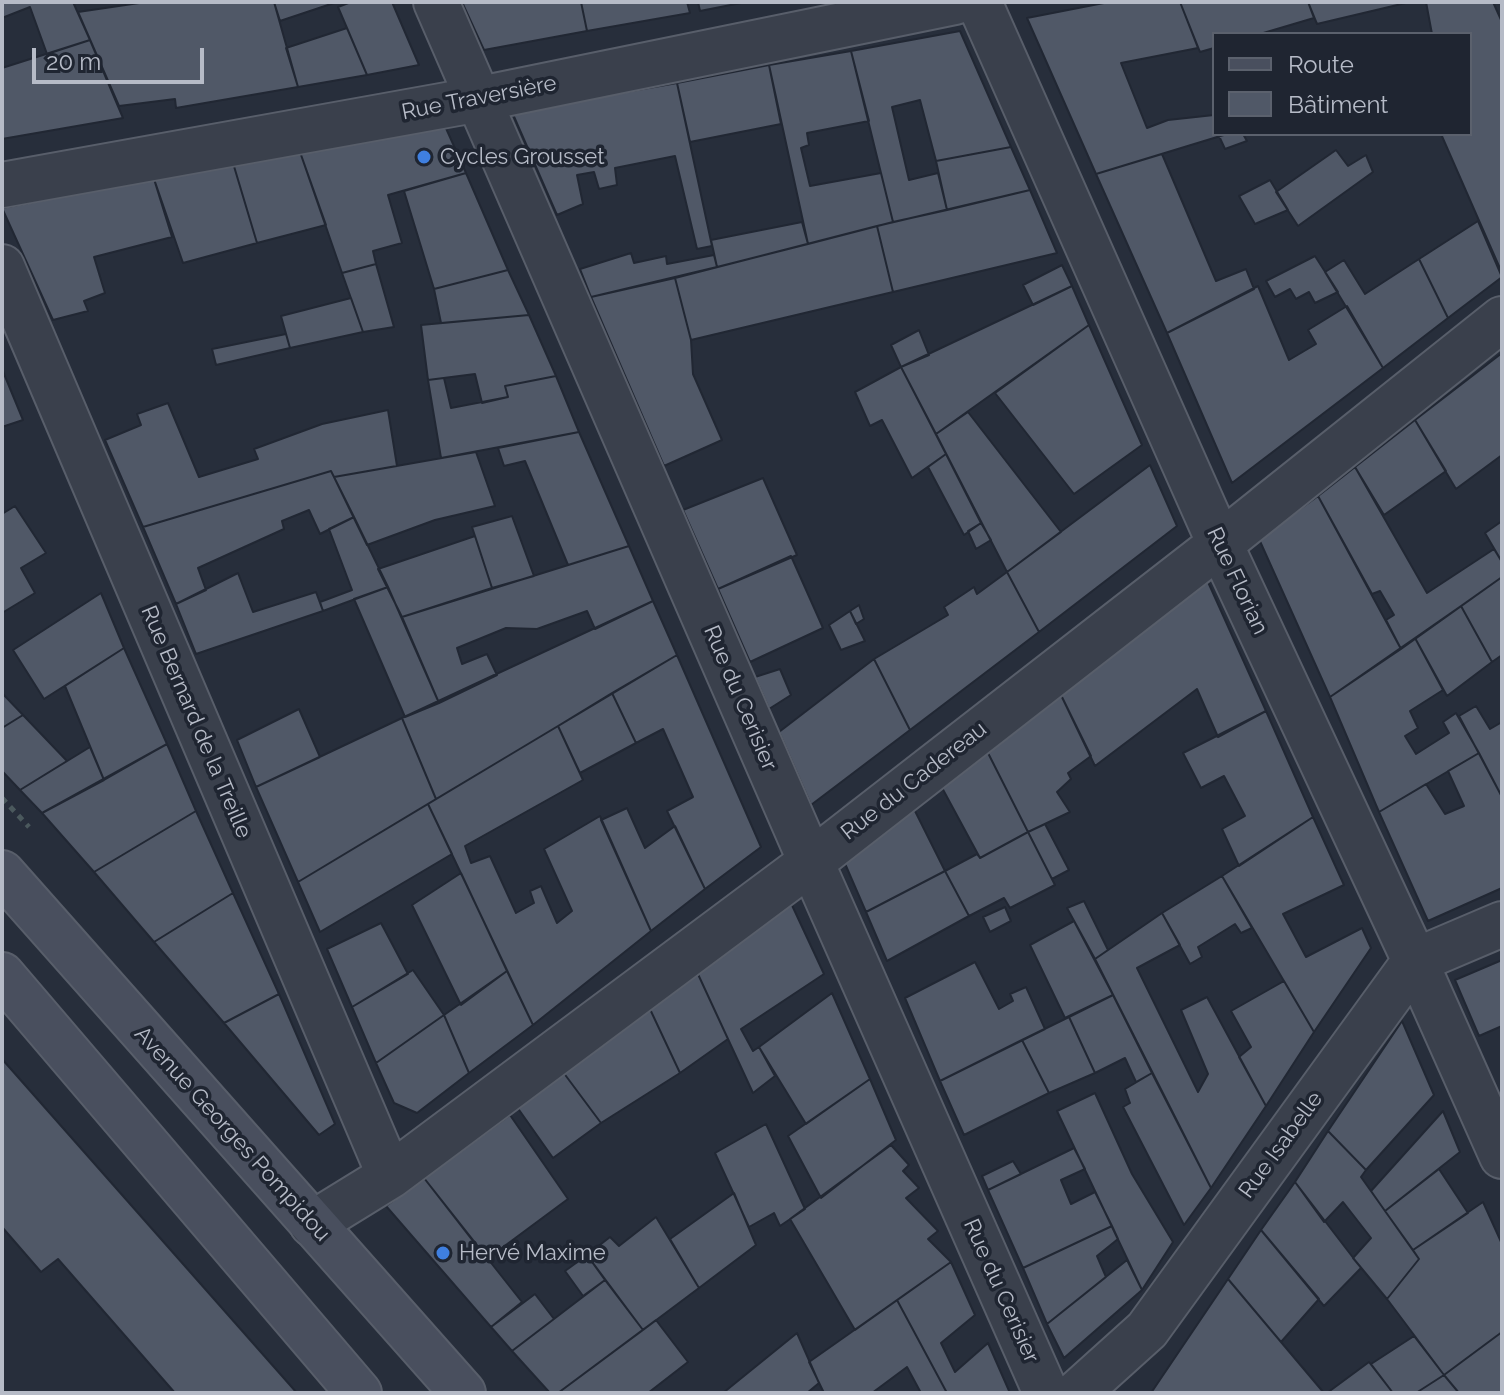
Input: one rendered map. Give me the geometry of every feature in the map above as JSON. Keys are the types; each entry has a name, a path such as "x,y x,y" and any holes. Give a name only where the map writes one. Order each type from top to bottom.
{"main road":[{"name":"Avenue Georges Pompidou","path":"2,873 463,1393"},
{"path":"2,975 359,1393"}],"street":[{"name":"Rue du Cerisier","path":"436,2 1046,1393"},
{"name":"Rue Traversière","path":"2,185 480,99 955,2"},
{"name":"Rue Florian","path":"979,2 1220,544 1415,961 1502,1156"},
{"name":"Rue Bernard de la Treille","path":"2,267 390,1176"},
{"name":"Rue du Cadereau","path":"312,1224 390,1176 811,862 1220,544 1502,319"},
{"path":"1415,961 1502,924"},
{"name":"Rue Isabelle","path":"1077,1393 1147,1330 1415,961"}],"building":[{"path":"2,2 73,2 90,40 47,54 30,7 2,18"},
{"path":"146,2 274,2 298,87 176,108 175,99 119,106 78,12"},
{"path":"274,2 337,2 280,21"},
{"path":"351,2 392,2 419,65 367,75 338,7"},
{"path":"462,2 581,2 587,31 484,50"},
{"path":"581,2 687,2 690,13 587,31"},
{"path":"698,2 746,2 700,11"},
{"path":"1109,2 1180,2 1198,48 1121,63 1147,128 1168,120 1212,115 1212,136 1220,136 1096,174 1027,18"},
{"path":"1180,2 1308,2 1314,18 1267,32 1212,32 1212,49 1200,52"},
{"path":"1308,2 1410,2 1317,24"},
{"path":"1426,2 1493,2 1502,22 1502,273 1442,136 1472,136 1472,32 1432,32"},
{"path":"347,28 367,75 298,87 286,48"},
{"path":"960,31 1011,147 936,161 920,100 892,107 909,180 938,173 947,210 893,222 851,51"},
{"path":"90,40 123,118 2,139 2,68"},
{"path":"851,51 869,121 807,133 809,145 801,148 810,186 881,173 893,222 808,244 769,65"},
{"path":"769,65 781,124 690,142 677,83"},
{"path":"677,83 712,246 697,249 675,156 615,168 617,185 599,189 594,172 577,175 583,204 557,215 512,112"},
{"path":"445,126 466,173 388,195 402,243 373,251 376,264 342,273 300,152"},
{"path":"1219,136 1244,136 1247,141 1225,149"},
{"path":"1011,147 1030,190 947,210 936,161"},
{"path":"1336,150 1348,166 1366,155 1373,172 1298,226 1276,192"},
{"path":"300,152 326,225 257,243 233,163"},
{"path":"1162,154 1216,281 1246,269 1254,289 1167,333 1096,174"},
{"path":"233,163 257,243 183,263 154,179"},
{"path":"466,173 508,270 434,289 404,191"},
{"path":"154,179 172,237 94,257 105,293 84,301 88,311 53,320 2,208"},
{"path":"1270,180 1288,210 1255,224 1239,196"},
{"path":"1030,190 1057,253 893,292 877,226"},
{"path":"1478,221 1502,277 1448,318 1419,259"},
{"path":"802,222 808,244 717,267 711,240"},
{"path":"877,226 893,292 691,340 675,278"},
{"path":"631,253 634,263 666,256 667,264 714,255 717,267 591,297 580,269"},
{"path":"1315,256 1338,292 1315,303 1309,292 1296,299 1290,289 1275,297 1266,281"},
{"path":"1419,259 1448,318 1383,368 1325,272 1344,260 1365,294"},
{"path":"376,264 394,327 363,332 342,273"},
{"path":"1062,265 1072,286 1033,305 1023,285"},
{"path":"508,270 529,315 441,323 434,289"},
{"path":"675,278 691,340 693,374 722,440 664,466 591,297"},
{"path":"1072,286 1089,325 936,434 901,367"},
{"path":"1258,286 1289,360 1316,344 1308,330 1347,306 1383,368 1232,483 1167,333"},
{"path":"351,298 363,332 290,348 281,316"},
{"path":"529,315 556,376 505,386 508,397 482,403 475,374 428,380 421,325"},
{"path":"1089,325 1142,445 1074,494 995,393"},
{"path":"919,330 929,355 901,367 891,345"},
{"path":"286,334 290,348 216,365 212,349"},
{"path":"1502,353 1502,455 1456,489 1415,420"},
{"path":"901,367 946,454 912,478 882,420 870,426 855,392"},
{"path":"2,369 23,420 2,427"},
{"path":"556,376 579,432 441,458 428,380 444,378 451,408 508,397 505,386"},
{"path":"168,403 199,477 258,459 254,449 322,424 388,410 397,466 334,477 331,471 143,527 105,440 141,425 137,414"},
{"path":"968,412 1061,532 1007,572 936,434"},
{"path":"1415,420 1446,471 1384,515 1355,467"},
{"path":"579,432 629,546 568,565 525,461 504,466 498,448"},
{"path":"476,452 495,506 435,520 367,545 334,477"},
{"path":"946,454 981,523 964,535 928,467"},
{"path":"1150,465 1177,526 1039,632 1007,572"},
{"path":"1355,467 1427,593 1494,549 1502,562 1502,577 1401,649 1386,620 1394,615 1380,591 1372,594 1318,496"},
{"path":"331,471 354,517 320,534 309,510 282,521 284,529 198,568 206,590 176,604 143,527"},
{"path":"763,478 797,555 718,589 683,510"},
{"path":"1318,496 1401,649 1330,697 1259,539"},
{"path":"15,506 46,553 21,568 35,593 2,613 2,514"},
{"path":"512,516 534,576 492,588 472,527"},
{"path":"354,517 388,587 323,611 320,602 352,590 329,529"},
{"path":"1502,521 1502,562 1485,533"},
{"path":"981,523 991,540 976,549 968,531"},
{"path":"475,536 492,588 402,617 378,569"},
{"path":"629,546 653,601 595,629 587,611 537,629 506,628 457,648 462,664 487,654 497,675 439,703 402,617"},
{"path":"791,556 823,628 750,662 718,589"},
{"path":"1007,572 1039,632 910,730 874,659 948,615 944,607 974,587 977,594"},
{"path":"238,573 253,612 316,592 323,611 196,654 176,604"},
{"path":"1502,577 1502,655 1492,662 1461,606"},
{"path":"1208,582 1266,711 1218,737 1197,689 1095,766 1060,693"},
{"path":"388,587 439,703 405,717 354,599"},
{"path":"101,593 124,648 44,699 13,650"},
{"path":"653,601 677,655 436,799 402,718"},
{"path":"859,605 864,619 856,624 850,611"},
{"path":"1461,606 1492,662 1447,696 1415,638"},
{"path":"850,611 865,641 841,650 829,625"},
{"path":"1415,638 1443,690 1410,711 1418,728 1405,736 1416,754 1449,733 1443,722 1456,713 1479,753 1379,812 1330,697"},
{"path":"124,648 167,744 104,780 65,686"},
{"path":"677,655 761,847 705,889 667,811 693,797 663,729 636,743 612,693"},
{"path":"874,659 910,730 811,805 779,732"},
{"path":"780,669 791,695 769,709 755,677"},
{"path":"2,693 23,715 2,728"},
{"path":"612,693 636,743 580,773 558,726"},
{"path":"1060,693 1091,756 1068,773 1071,779 1057,792 1070,812 1028,832 986,749"},
{"path":"1476,706 1490,729 1502,722 1502,797 1459,716"},
{"path":"299,709 320,757 256,787 237,740"},
{"path":"1266,711 1313,817 1239,866 1222,829 1245,816 1224,776 1201,788 1183,753"},
{"path":"23,715 67,761 20,790 2,771 2,728"},
{"path":"402,718 436,799 298,882 256,787"},
{"path":"558,726 583,780 465,846 471,863 490,856 516,913 534,903 530,891 541,886 557,923 572,911 544,849 600,816 651,931 533,1025 428,804"},
{"path":"167,744 196,811 94,872 42,813"},
{"path":"90,747 104,780 42,813 20,790"},
{"path":"986,749 1028,832 980,858 940,784"},
{"path":"1479,753 1502,797 1502,888 1428,921 1379,812 1426,784 1445,814 1464,806 1448,771"},
{"path":"428,804 452,854 320,932 298,882"},
{"path":"912,805 945,871 866,912 843,859"},
{"path":"627,808 645,848 675,826 705,889 651,931 601,820"},
{"path":"196,811 233,893 154,942 94,872"},
{"path":"1313,817 1344,885 1283,914 1306,957 1362,928 1371,948 1314,1032 1222,876"},
{"path":"1045,824 1069,870 1052,879 1028,832"},
{"path":"1028,832 1055,885 1010,908 1004,898 969,916 945,871 977,854 980,858"},
{"path":"945,871 969,916 887,961 866,912"},
{"path":"461,873 507,971 461,1005 412,905"},
{"path":"1222,876 1252,928 1241,933 1235,924 1198,947 1202,957 1190,964 1162,913"},
{"path":"233,893 279,994 224,1023 154,942"},
{"path":"790,901 824,974 741,1029 753,1051 759,1047 775,1076 753,1093 697,972"},
{"path":"1084,901 1108,950 1095,959 1067,908"},
{"path":"1005,907 1011,921 990,932 983,917"},
{"path":"1162,913 1180,945 1137,968 1198,1092 1208,1074 1181,1010 1207,997 1266,1106 1211,1188 1095,959"},
{"path":"1074,921 1113,995 1065,1018 1030,945"},
{"path":"381,923 408,974 352,1007 327,949"},
{"path":"1502,960 1502,1026 1479,1036 1455,980"},
{"path":"975,962 999,1009 1013,1001 1010,994 1026,987 1045,1029 940,1081 905,998"},
{"path":"413,970 444,1015 376,1063 352,1007"},
{"path":"507,971 533,1025 469,1073 444,1015"},
{"path":"697,972 728,1039 680,1073 649,1007"},
{"path":"1284,981 1314,1032 1266,1106 1239,1057 1251,1047 1231,1011"},
{"path":"832,993 870,1079 806,1124 759,1047"},
{"path":"279,994 335,1124 319,1135 224,1023"},
{"path":"1113,995 1152,1073 1136,1082 1125,1058 1095,1073 1069,1017"},
{"path":"649,1007 680,1073 601,1123 563,1072"},
{"path":"444,1015 469,1073 417,1113 394,1103 376,1063"},
{"path":"1069,1017 1095,1073 1049,1093 1022,1040"},
{"path":"1402,1021 1434,1095 1366,1170 1328,1131"},
{"path":"1022,1040 1049,1093 964,1135 940,1081"},
{"path":"2,1059 297,1393 175,1393 58,1259 41,1272 2,1227"},
{"path":"563,1072 601,1123 553,1158 517,1107"},
{"path":"1152,1073 1211,1188 1184,1225 1123,1107 1130,1103 1125,1089"},
{"path":"870,1079 896,1140 821,1198 788,1136"},
{"path":"1095,1093 1132,1174 1173,1242 1142,1290 1057,1111"},
{"path":"1443,1111 1460,1152 1385,1211 1371,1191"},
{"path":"510,1115 568,1199 487,1259 424,1178"},
{"path":"766,1124 805,1209 780,1226 774,1213 749,1227 715,1153"},
{"path":"1328,1131 1366,1170 1361,1177 1419,1259 1387,1299 1353,1258 1371,1238 1343,1202 1324,1222 1295,1182"},
{"path":"891,1145 909,1165 903,1171 919,1188 906,1198 938,1231 928,1239 951,1262 855,1330 790,1219"},
{"path":"1074,1148 1085,1169 1061,1180 1071,1204 1095,1192 1112,1226 1023,1268 988,1190"},
{"path":"1013,1161 1021,1174 988,1190 982,1176"},
{"path":"1439,1169 1468,1213 1413,1250 1385,1211"},
{"path":"424,1178 522,1302 491,1327 386,1206"},
{"path":"1295,1182 1361,1268 1324,1306 1261,1230"},
{"path":"734,1193 756,1245 699,1288 670,1239"},
{"path":"1483,1202 1502,1244 1502,1332 1444,1375 1387,1299 1419,1259 1413,1250"},
{"path":"656,1217 699,1288 643,1330 587,1255 610,1237 619,1246"},
{"path":"1112,1226 1118,1239 1097,1256 1106,1277 1047,1324 1023,1268"},
{"path":"1261,1230 1319,1299 1281,1342 1228,1279"},
{"path":"587,1255 605,1280 583,1296 565,1271"},
{"path":"1127,1260 1142,1290 1064,1358 1047,1324"},
{"path":"951,1262 975,1315 941,1343 955,1372 988,1343 1010,1393 947,1393 897,1300"},
{"path":"1228,1279 1281,1342 1324,1393 1151,1393"},
{"path":"605,1280 643,1330 558,1393 550,1393 512,1351"},
{"path":"535,1294 554,1319 512,1351 491,1327"},
{"path":"897,1300 947,1393 921,1393 907,1367 872,1393 824,1393 809,1362"},
{"path":"656,1320 688,1362 648,1393 558,1393"},
{"path":"1502,1332 1502,1393 1459,1393 1444,1375"},
{"path":"797,1333 819,1383 807,1393 723,1393"},
{"path":"1414,1336 1444,1375 1416,1393 1393,1393 1371,1364"},
{"path":"1369,1362 1393,1393 1327,1393"},
{"path":"1444,1375 1459,1393 1416,1393"}],"place":[{"name":"Cycles Grousset","path":"424,157"},
{"name":"Hervé Maxime","path":"443,1253"}]}
